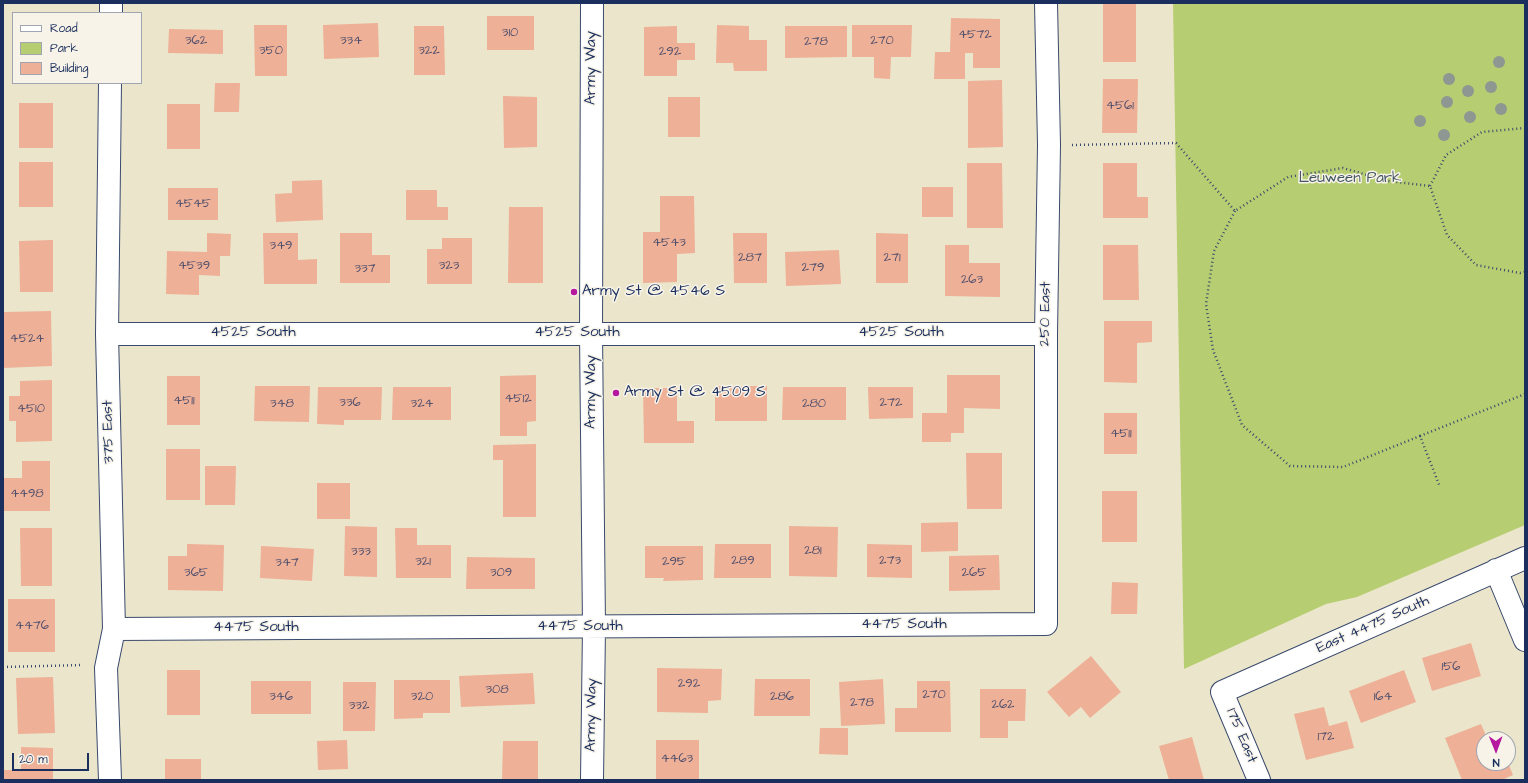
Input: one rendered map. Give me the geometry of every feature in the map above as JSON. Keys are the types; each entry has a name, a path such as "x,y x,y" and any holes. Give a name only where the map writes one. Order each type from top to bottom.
{"street":[{"name":"Army Way","path":"592,3 591,333 594,627 592,780"},
{"name":"250 East","path":"1046,3 1049,145 1046,334 1046,624"},
{"name":"375 East","path":"110,84 107,334 114,629 106,668 110,780"},
{"name":"4525 South","path":"107,334 1046,334"},
{"name":"East 4475 South","path":"1222,692 1525,558"},
{"path":"1496,570 1525,640"},
{"name":"4475 South","path":"114,629 1046,624"},
{"name":"175 East","path":"1222,692 1259,780"}],"path":[{"path":"1525,128 1482,132 1446,155 1430,186 1447,236 1476,266 1525,272"},
{"path":"1072,145 1176,143 1235,211"},
{"path":"1430,186 1388,181 1343,168 1288,177 1235,211 1214,251 1206,304 1213,350 1242,425 1290,466 1343,468 1525,394"},
{"path":"1420,436 1440,487"},
{"path":"3,667 85,665"}],"green space":[{"name":"Leuween Park","path":"1173,3 1525,3 1525,525 1357,597 1326,604 1184,669"}],"building":[{"path":"1103,3 1136,3 1136,62 1103,62"},
{"path":"487,16 534,16 534,50 487,50"},
{"path":"951,18 1000,19 1000,68 973,68 973,53 965,53 965,79 934,79 935,52 950,52"},
{"path":"378,23 379,57 324,59 323,25"},
{"path":"254,25 287,25 287,76 255,76"},
{"path":"717,25 749,26 749,40 767,40 767,71 734,71 733,63 716,63"},
{"path":"852,25 912,25 911,57 891,57 890,79 874,78 874,57 852,57"},
{"path":"414,26 444,26 445,75 414,75"},
{"path":"677,26 677,43 695,43 695,60 677,60 677,76 644,76 644,27"},
{"path":"785,26 847,26 847,57 785,58"},
{"path":"169,29 223,30 223,54 168,53"},
{"path":"1103,79 1138,79 1137,133 1102,133"},
{"path":"1002,80 1003,147 968,148 968,81"},
{"path":"215,83 240,83 239,112 214,112"},
{"path":"503,96 537,97 537,147 504,148"},
{"path":"668,97 700,97 700,137 668,137"},
{"path":"19,103 53,103 53,148 19,148"},
{"path":"167,104 200,104 200,149 167,149"},
{"path":"19,162 53,162 53,207 19,207"},
{"path":"967,163 1002,163 1003,228 967,228"},
{"path":"1103,163 1137,163 1137,197 1148,197 1148,218 1103,218"},
{"path":"322,180 323,220 276,222 275,194 292,193 292,181"},
{"path":"922,187 953,187 953,217 922,217"},
{"path":"168,188 218,188 218,220 168,220"},
{"path":"406,190 437,190 437,207 448,207 448,220 406,220"},
{"path":"660,196 694,196 695,253 677,254 677,282 643,283 643,232 660,232"},
{"path":"509,207 543,207 543,283 508,283"},
{"path":"207,233 231,234 230,256 220,256 220,276 199,275 199,295 166,294 167,251 207,252"},
{"path":"263,233 298,233 298,260 317,259 317,284 264,284"},
{"path":"340,233 372,233 372,255 390,255 390,283 340,283"},
{"path":"733,233 767,233 767,283 734,283"},
{"path":"876,233 908,234 908,283 876,283"},
{"path":"442,238 472,238 472,284 427,284 427,249 442,249"},
{"path":"53,240 53,292 20,292 19,241"},
{"path":"945,245 969,245 969,263 1000,263 1000,297 945,296"},
{"path":"1103,245 1138,245 1139,300 1103,300"},
{"path":"839,250 841,284 786,286 785,252"},
{"path":"51,311 52,366 3,368 3,312"},
{"path":"1104,321 1152,321 1152,342 1137,343 1137,383 1104,382"},
{"path":"536,375 536,421 527,422 527,436 500,436 500,376"},
{"path":"947,375 1000,375 1000,409 964,408 964,433 951,433 951,442 922,442 922,413 947,413"},
{"path":"167,376 200,376 200,425 167,425"},
{"path":"52,380 52,441 16,442 16,421 9,421 9,396 20,396 20,381"},
{"path":"255,386 310,386 309,422 254,421"},
{"path":"715,386 767,386 767,421 715,421"},
{"path":"318,387 382,387 381,420 344,420 344,425 317,424"},
{"path":"393,387 451,387 451,420 392,420"},
{"path":"783,387 846,387 846,420 782,420"},
{"path":"868,387 913,387 913,418 869,419"},
{"path":"643,388 677,388 677,421 694,421 694,443 644,443"},
{"path":"1104,413 1137,413 1137,454 1104,454"},
{"path":"536,444 536,517 503,517 503,460 493,460 493,445"},
{"path":"166,449 200,449 200,500 166,500"},
{"path":"966,453 1002,453 1002,509 967,509"},
{"path":"22,461 50,461 50,511 3,511 3,478 22,478"},
{"path":"205,466 236,466 235,505 205,505"},
{"path":"317,483 350,483 350,519 317,519"},
{"path":"1102,491 1137,491 1137,542 1102,542"},
{"path":"958,522 958,551 921,552 921,523"},
{"path":"345,526 377,527 377,577 344,576"},
{"path":"789,526 838,527 837,577 789,576"},
{"path":"20,528 52,528 52,586 21,586"},
{"path":"395,528 417,528 417,545 451,545 451,578 396,578"},
{"path":"187,544 224,545 223,591 168,590 168,556 187,556"},
{"path":"715,544 771,544 771,578 714,578"},
{"path":"867,544 912,545 912,578 867,577"},
{"path":"261,546 314,549 312,581 260,578"},
{"path":"645,546 703,546 703,580 663,581 664,578 645,578"},
{"path":"999,555 1000,590 949,591 949,556"},
{"path":"467,557 535,558 535,589 466,589"},
{"path":"1112,582 1138,583 1137,614 1111,614"},
{"path":"8,599 55,599 55,652 8,652"},
{"path":"1471,643 1481,676 1432,691 1422,658"},
{"path":"1091,656 1121,692 1090,718 1081,707 1069,717 1047,692"},
{"path":"657,668 722,669 721,700 708,701 708,713 657,712"},
{"path":"167,670 200,670 200,715 167,715"},
{"path":"1404,670 1416,702 1361,723 1349,691"},
{"path":"533,673 535,704 461,707 459,676"},
{"path":"53,677 55,733 18,734 16,678"},
{"path":"755,679 810,679 810,716 754,716"},
{"path":"883,679 885,724 841,726 839,682"},
{"path":"394,680 450,680 450,713 423,713 423,718 394,719"},
{"path":"251,681 311,681 311,714 251,714"},
{"path":"917,681 950,681 951,732 895,732 895,708 917,708"},
{"path":"343,682 376,682 375,731 343,731"},
{"path":"980,689 1026,689 1025,721 1008,721 1008,738 980,738"},
{"path":"1324,707 1329,726 1347,721 1354,748 1306,760 1294,714"},
{"path":"1481,724 1484,731 1476,731 1476,771 1511,771 1513,775 1502,780 1462,780 1445,738"},
{"path":"820,728 848,728 848,755 819,754"},
{"path":"1192,737 1204,780 1169,780 1159,746"},
{"path":"347,740 348,769 318,770 317,741"},
{"path":"656,740 699,740 699,779 656,780"},
{"path":"503,741 538,741 538,780 502,780"},
{"path":"21,747 53,748 53,780 3,780 3,770 21,770"},
{"path":"165,759 201,759 201,780 165,780"}],"place":[{"name":"Army St @ 4546 S","path":"574,292"},
{"name":"Army St @ 4509 S","path":"616,393"}]}
